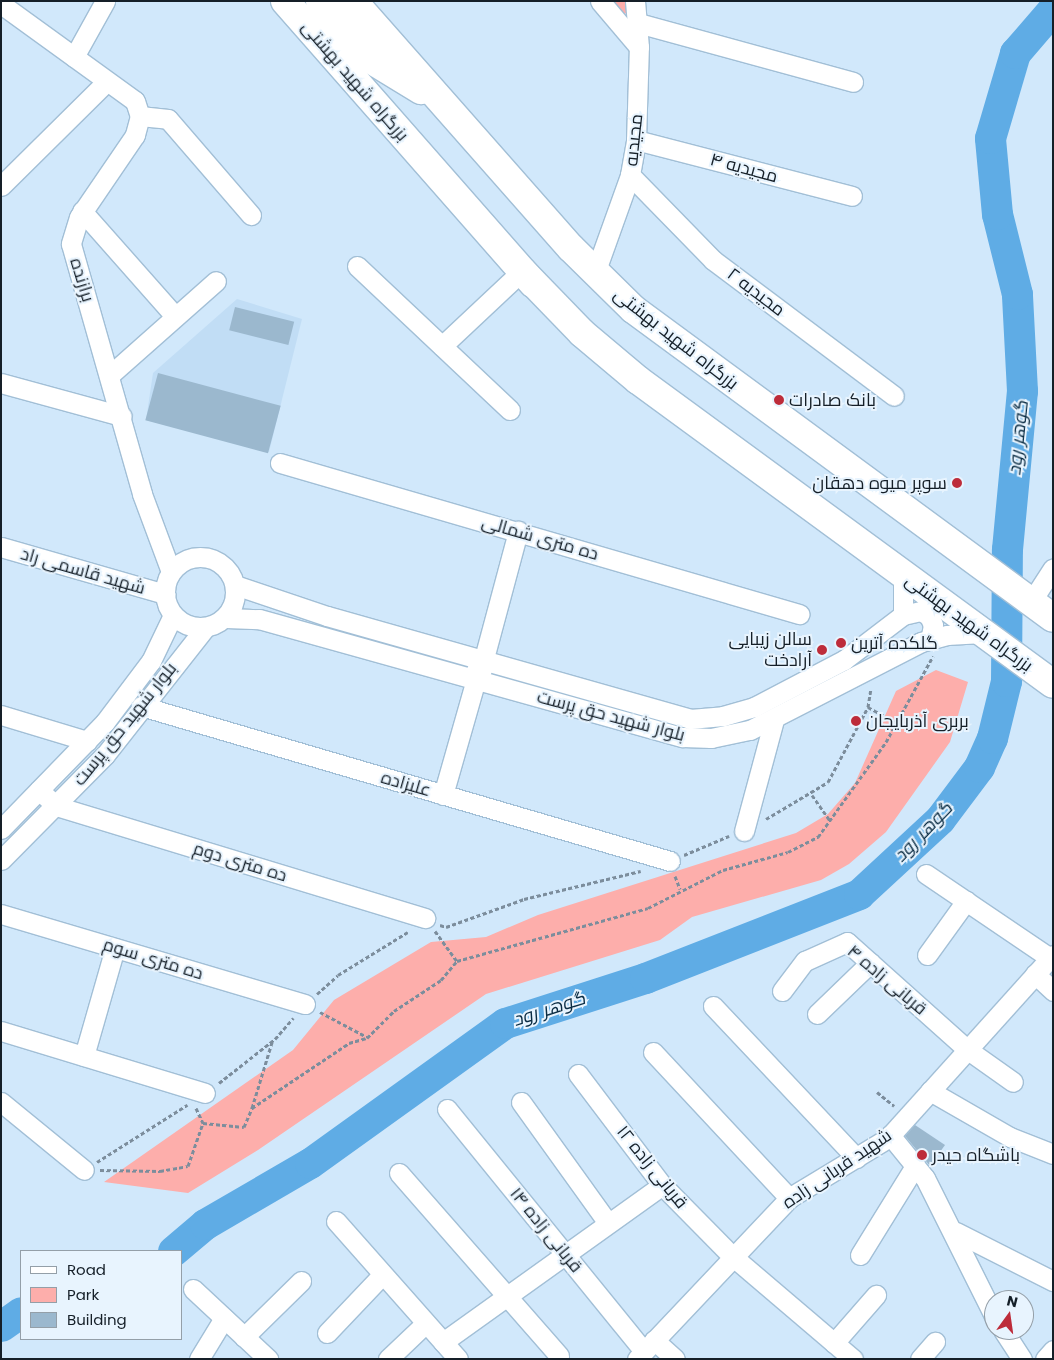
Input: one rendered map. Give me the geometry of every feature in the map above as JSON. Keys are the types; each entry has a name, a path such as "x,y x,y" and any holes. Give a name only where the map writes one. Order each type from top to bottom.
{"highway":[{"name":"بزرگراه شهید بهشتی","path":"285,1 331,9 440,100 595,273 673,341 943,538 1042,604"},
{"name":"بزرگراه شهید بهشتی","path":"331,9 527,277 632,375 1050,682"}],"street":[{"path":"74,57 105,1"},
{"path":"600,1 639,47"},
{"name":"مجیدیه","path":"595,273 630,175 636,140 639,47 635,1"},
{"path":"3,7 135,101 140,116 168,119 251,215"},
{"path":"638,23 853,82"},
{"path":"1,186 107,81"},
{"name":"برازنده","path":"140,116 134,135 82,211 71,244 111,374 151,522 171,572"},
{"name":"مجیدیه ۴","path":"636,140 852,196"},
{"name":"مجیدیه ۲","path":"630,175 713,260 894,396"},
{"path":"82,211 174,315"},
{"path":"357,266 510,410"},
{"path":"442,346 527,277"},
{"path":"111,374 174,315 216,281"},
{"path":"1,383 122,416"},
{"name":"ده متری شمالی","path":"280,463 799,614"},
{"path":"442,795 480,670 518,532"},
{"name":"شهید قاسمی راد","path":"1,547 165,594"},
{"path":"202,557 224,565 236,585 233,608 226,618 205,628 182,623 173,615 165,594 171,572 190,558 202,557"},
{"path":"1042,604 1053,568"},
{"path":"903,575 903,615 912,611 929,616 933,624 935,643"},
{"name":"بلوار شهید حق پرست","path":"236,585 480,670 683,737 711,738 774,720 874,667 935,643 983,634"},
{"name":"بلوار شهید حق پرست","path":"1,829 87,741 151,661 173,615"},
{"name":"بلوار شهید حق پرست","path":"226,618 259,619 690,719 723,716 789,692 844,660 903,615"},
{"name":"بلوار شهید حق پرست","path":"1,860 105,755 205,628"},
{"name":"علیزاده","path":"142,706 670,861"},
{"path":"1,715 87,741"},
{"path":"744,831 774,720"},
{"path":"39,790 56,806"},
{"name":"ده متری دوم","path":"56,806 425,918"},
{"path":"926,874 1051,956"},
{"path":"927,955 966,901"},
{"name":"ده متری سوم","path":"1,914 306,1004"},
{"name":"قربانی زاده ۴","path":"782,991 805,961 848,942 968,1050 1012,1082"},
{"path":"84,1056 115,948"},
{"name":"شهید قربانی زاده","path":"645,1350 789,1198 856,1158 890,1135 1051,956"},
{"path":"817,1014 870,962"},
{"path":"1035,974 1053,991"},
{"path":"713,1006 856,1158"},
{"path":"1,1031 205,1093"},
{"path":"653,1052 789,1198"},
{"name":"قربانی زاده ۱۲","path":"578,1074 662,1185 732,1256 853,1359"},
{"path":"930,1091 1010,1138 1053,1154"},
{"path":"1,1102 84,1170"},
{"path":"522,1102 608,1224"},
{"name":"قربانی زاده ۱۴","path":"447,1109 645,1350 675,1359"},
{"path":"890,1135 916,1166 956,1232 984,1294"},
{"path":"860,1255 916,1166"},
{"path":"399,1173 505,1297 559,1356"},
{"path":"443,1342 662,1185"},
{"path":"336,1221 458,1359"},
{"path":"956,1232 1052,1280"},
{"path":"327,1333 382,1275"},
{"path":"244,1337 301,1281"},
{"path":"193,1289 268,1359"},
{"path":"834,1343 876,1295"},
{"path":"199,1359 224,1318"},
{"path":"388,1359 426,1323"},
{"path":"1010,1340 1022,1359"},
{"path":"920,1359 935,1342"},
{"path":"1045,1359 1053,1350"}],"path":[{"path":"252,1108 349,1042 367,1038 394,1011 441,980 456,961 648,908 723,870 788,852 818,837 897,723 936,652 935,643"},
{"path":"425,918 446,927 524,899 670,861 744,831 812,795 828,782 868,707 874,667"},
{"path":"868,707 897,723"},
{"path":"812,795 830,821"},
{"path":"425,918 456,961"},
{"path":"205,1093 272,1042 306,1004 338,974 425,918"},
{"path":"306,1004 367,1038"},
{"path":"203,1123 244,1127 252,1108 272,1042"},
{"path":"876,1092 908,1116"},
{"path":"192,1102 203,1123 188,1166 160,1171 84,1170 192,1102"}],"shaded area":[{"path":"237,299 302,319 269,452 146,420 153,373"}],"green space":[{"path":"610,1 626,1 631,11 622,15"},
{"path":"936,670 968,682 950,742 886,832 849,864 821,880 692,917 660,940 486,994 258,1150 188,1193 104,1182 293,1050 334,1000 431,942 486,937 538,915 796,833 828,814 855,783 896,691"}],"building":[{"path":"235,307 294,322 288,345 229,330"},
{"path":"158,373 281,406 268,453 145,420"},
{"path":"915,1125 945,1145 930,1166 905,1136"}],"waterway":[{"name":"گوهر رود","path":"174,1250 205,1224 310,1163 505,1023 645,978 859,894 940,819 979,767 992,738 1006,681 1007,549 1022,391 1017,294 997,214 990,138 1015,53 1053,9"},
{"name":"گوهر رود","path":"1,1326 20,1313"}],"place":[{"name":"بانک صادرات","path":"779,400"},
{"name":"سوپر میوه دهقان","path":"957,483"},
{"name":"گلکده آترین","path":"841,643"},
{"name":"سالن زیبایی آرادخت","path":"822,650"},
{"name":"بربری آذربایجان","path":"856,721"},
{"name":"باشگاه حیدر","path":"922,1155"}]}
